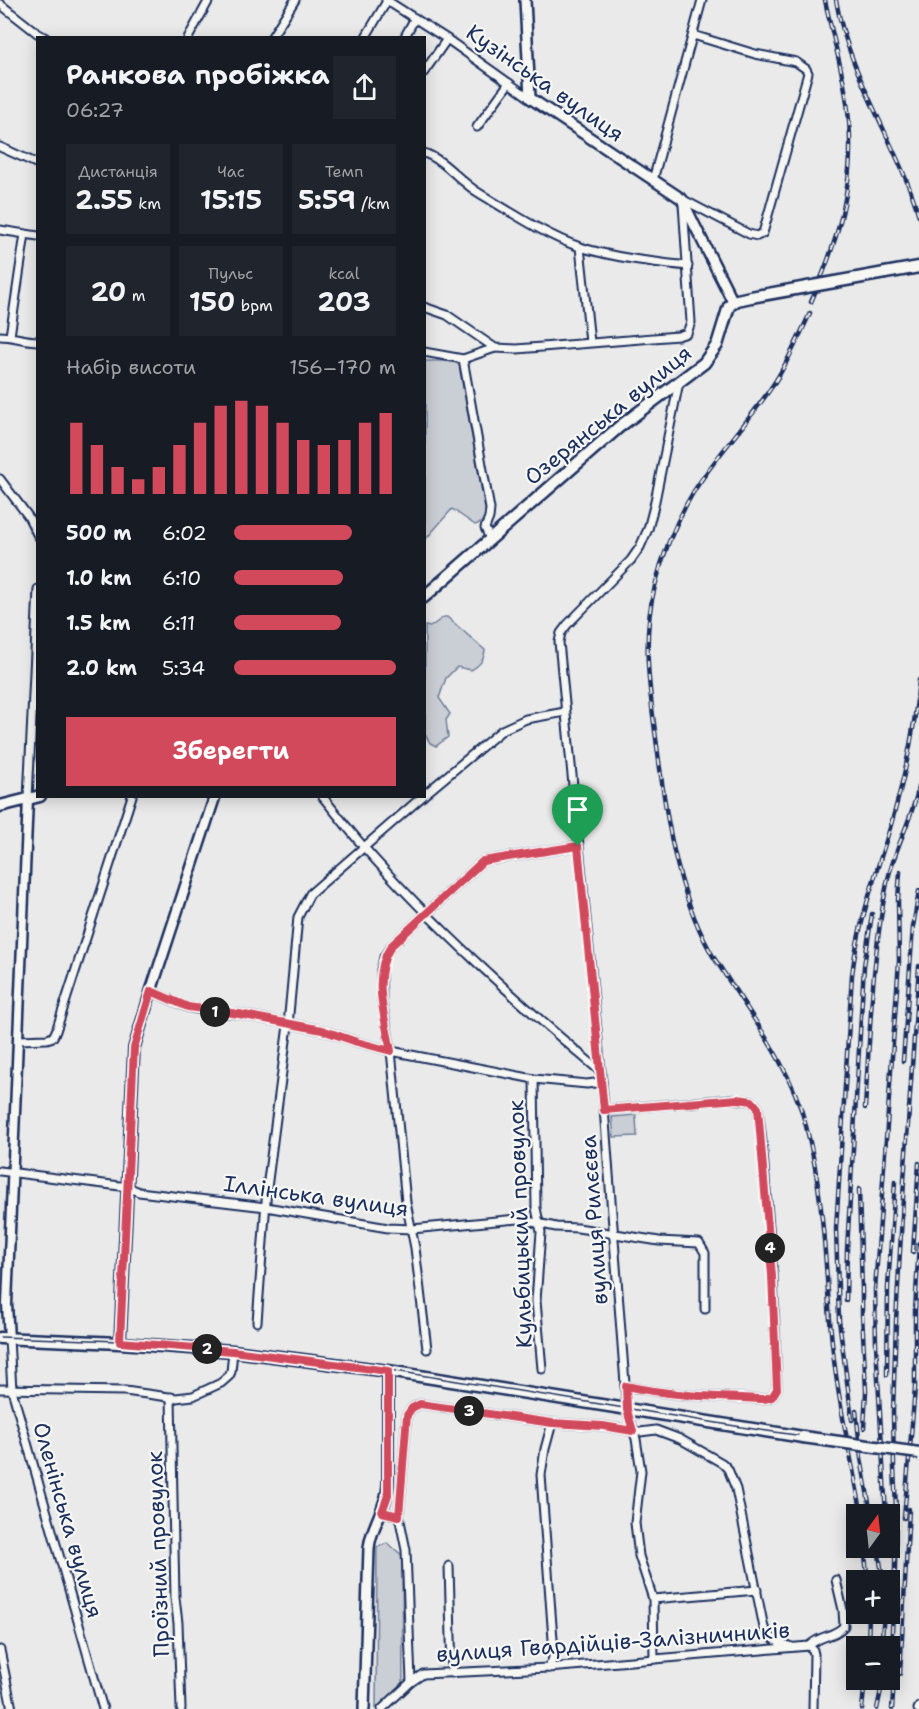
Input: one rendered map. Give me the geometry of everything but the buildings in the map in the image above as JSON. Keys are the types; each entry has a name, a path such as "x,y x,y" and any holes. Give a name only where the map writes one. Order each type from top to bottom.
{"main road":[{"path":"525,0 530,98"},
{"name":"Кузінська вулиця","path":"530,98 682,198"},
{"path":"682,198 734,302 919,267"},
{"name":"Озерянська вулиця","path":"426,595 619,427 704,363 720,338 727,309 734,302"},
{"path":"0,806 36,797"},
{"path":"120,1342 134,1048 214,798"},
{"path":"4,1338 120,1342 233,1351 388,1371 657,1415 919,1453"},
{"path":"364,1709 369,1548 372,1532 388,1495 388,1371"}],"street":[{"path":"189,36 209,0"},
{"path":"272,36 295,0"},
{"path":"366,36 387,0"},
{"name":"Кузінська вулиця","path":"387,0 530,98"},
{"path":"653,180 702,0"},
{"path":"0,4 42,36"},
{"path":"405,36 415,18"},
{"name":"Кузінська вулиця","path":"682,198 749,234 757,236 763,233 808,73 796,62 755,54 693,35"},
{"path":"426,69 447,39"},
{"path":"477,127 509,83"},
{"path":"0,147 36,163"},
{"path":"426,154 439,161 466,185 547,232 580,247 640,261 688,266"},
{"path":"426,352 463,359 495,348 517,349 678,336 687,333 691,322 682,198"},
{"path":"0,230 36,236"},
{"path":"10,336 25,234"},
{"path":"580,247 590,342"},
{"path":"426,308 447,315 495,348"},
{"path":"0,336 36,341"},
{"path":"463,359 490,509 485,528 490,539"},
{"name":"вулиця Рилєєва","path":"654,1659 653,1599 639,1556 635,1523 641,1471 636,1439 627,1409 602,1082 559,642 561,633 567,625 631,560 640,547 654,506 679,382"},
{"path":"0,479 28,516 36,532"},
{"path":"4,1338 36,631"},
{"path":"426,794 502,730 526,719 565,712"},
{"path":"19,1040 47,1039 56,1031 131,798"},
{"path":"324,798 364,847 427,913 530,1011 600,1071"},
{"path":"257,1322 266,1207 298,917 310,894 422,798"},
{"path":"427,1349 412,1229 406,1202 391,1051 382,1002 381,970 384,957 391,946 483,861 578,846"},
{"path":"151,991 188,1007 322,1030 391,1051 534,1079 587,1084 602,1082"},
{"name":"Кульбицький провулок","path":"534,1079 536,1208 541,1232 536,1301 542,1369"},
{"path":"604,1110 732,1099 752,1101 758,1108 768,1213 777,1389 772,1397 764,1399 708,1397 647,1391 626,1386"},
{"name":"Іллінська вулиця","path":"0,1171 266,1207 388,1228 412,1229 518,1219 556,1227 578,1228 659,1241 699,1243 705,1253 705,1310"},
{"name":"Оленінська вулиця","path":"4,1338 12,1390 103,1709"},
{"path":"0,1389 125,1391 171,1397 193,1396 229,1377 233,1351"},
{"name":"Проїзний провулок","path":"171,1397 175,1598 181,1709"},
{"path":"411,1682 406,1550 399,1516 407,1415 412,1408 420,1404 552,1423 603,1426 633,1431 656,1430 680,1439 722,1463 728,1469 736,1489 764,1628 770,1637 781,1644 792,1647"},
{"path":"548,1668 554,1653 541,1475 552,1423"},
{"path":"382,1512 399,1516"},
{"path":"449,1566 452,1673"},
{"name":"вулиця Гвардійців-Залізничників","path":"382,1709 423,1674 548,1668 809,1646 818,1639 837,1633 844,1626 836,1580"},
{"path":"653,1599 756,1590"},
{"path":"809,1646 814,1654 813,1709"},
{"path":"0,1650 12,1709"}],"shaded area":[{"path":"426,361 454,361 459,365 486,513 481,523 475,525 452,509 426,539"},
{"path":"447,617 485,650 483,659 474,668 471,670 457,667 446,678 439,698 450,714 446,720 448,737 436,746 430,743 426,736 426,626 430,627"},
{"path":"636,1115 637,1136 614,1137 612,1117"},
{"path":"387,1543 402,1555 403,1687 379,1709 376,1709 377,1547"}],"tram line":[{"path":"0,1337 120,1341 233,1350 377,1368 760,1430 919,1452"}],"railway":[{"path":"811,302 836,236 849,168 847,106 825,0"},
{"path":"836,0 851,56 899,162 919,216"},
{"path":"810,313 778,377 687,502 671,537 655,586 648,626 648,666 664,799 674,852 689,903 712,954 760,1028 792,1085 806,1126 821,1207 832,1343 838,1386 860,1504"},
{"path":"852,1420 839,1320 836,1229 852,975 863,919 904,773 912,736 919,680"},
{"path":"865,1108 872,995 882,911 890,871 919,786"},
{"path":"885,1504 875,1290 899,961 900,872"},
{"path":"903,1061 913,927 919,891"},
{"path":"846,1300 864,966 872,914"},
{"path":"892,1636 896,1508 893,1412 896,1321 919,966"},
{"path":"913,1252 919,1163"},
{"path":"887,1375 888,1287 895,1181"},
{"path":"859,1189 866,1391 864,1428"},
{"path":"904,1518 915,1388 915,1311 919,1243"},
{"path":"856,1410 869,1504"},
{"path":"900,1674 909,1509"},
{"path":"865,1558 867,1570"},
{"path":"880,1558 881,1570"},
{"path":"868,1636 869,1624"},
{"path":"882,1636 883,1624"},
{"path":"862,1709 864,1690"},
{"path":"877,1709 881,1690"},
{"path":"892,1709 893,1690"}],"route":[{"path":"578,846 604,1110 738,1099 752,1101 758,1108 772,1276 777,1389 772,1397 764,1399 708,1397 647,1391 626,1386 627,1410 633,1431 603,1426 552,1423 420,1404 412,1408 407,1415 399,1516 382,1512 388,1495 388,1371 233,1351 120,1342 134,1048 151,991 188,1007 322,1030 391,1051 382,1002 381,970 384,957 391,946 483,861 578,846"}]}
